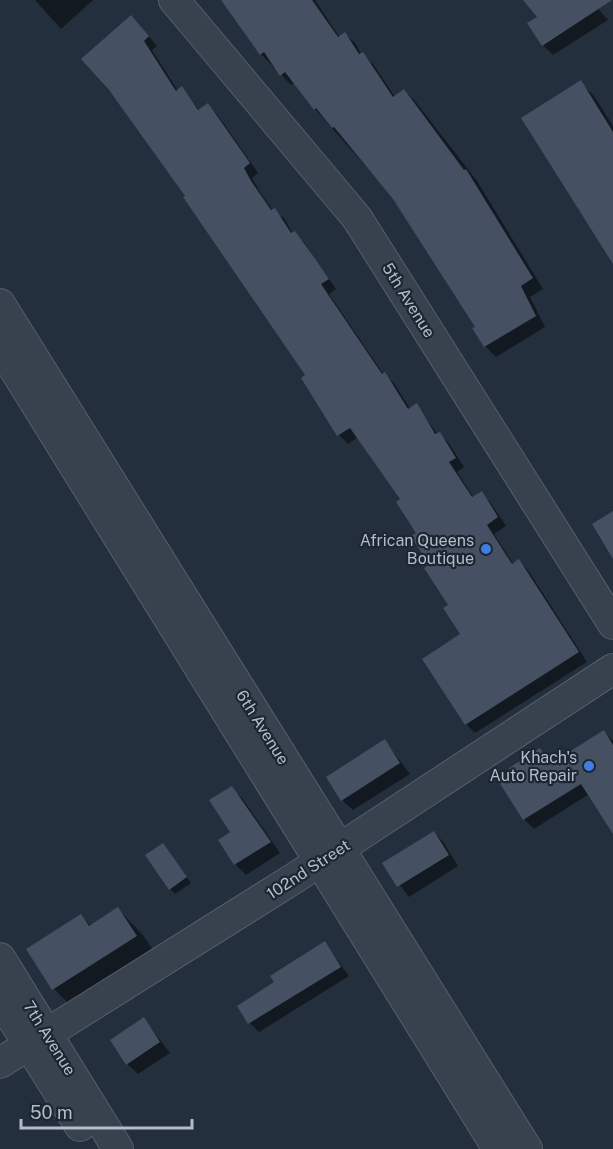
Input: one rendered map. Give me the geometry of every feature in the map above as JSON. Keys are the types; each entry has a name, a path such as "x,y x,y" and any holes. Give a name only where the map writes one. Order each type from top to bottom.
{"street":[{"name":"5th Avenue","path":"174,0 357,218 613,624"},
{"name":"6th Avenue","path":"0,304 330,855 498,1149"},
{"name":"6th Avenue","path":"0,346 330,855 528,1149"},
{"name":"102nd Street","path":"0,1063 330,855 613,669"},
{"name":"7th Avenue","path":"0,958 38,1040 94,1149"},
{"name":"7th Avenue","path":"0,999 38,1040 118,1149"}],"building":[{"path":"221,0 312,0 338,37 345,32 359,54 363,52 393,97 404,89 464,170 466,169 533,278 521,286 536,316 484,347 472,328 475,327 393,199 334,127 332,128 316,108 314,110 285,72 280,76 264,52 260,55"},
{"path":"523,0 612,0 542,46 527,23 537,17"},
{"path":"131,15 149,36 144,41 176,91 182,86 198,110 208,103 250,163 244,168 251,181 271,210 275,208 291,233 295,231 329,279 321,284 382,374 385,372 408,409 417,403 435,434 440,432 456,458 449,462 472,497 482,491 498,517 487,525 512,564 519,559 579,652 465,725 422,659 460,634 443,608 448,605 424,568 429,565 411,536 416,533 396,502 400,499 350,428 337,436 301,378 305,375 183,197 185,196 109,90 81,59"},
{"path":"581,80 613,132 613,264 521,118"},
{"path":"613,511 613,559 592,524"},
{"path":"604,730 613,745 613,834 581,784 523,820 497,779 510,771 509,768 540,748 550,764"},
{"path":"385,739 400,763 341,801 326,777"},
{"path":"232,786 271,842 234,865 218,840 230,832 209,800"},
{"path":"434,831 449,855 397,887 382,863"},
{"path":"163,843 187,877 169,890 145,855"},
{"path":"118,907 137,936 52,990 26,949 81,914 89,926"},
{"path":"325,941 341,967 248,1024 237,1006 274,982 270,976"},
{"path":"144,1017 160,1042 126,1065 110,1040"}],"place":[{"name":"African Queens Boutique","path":"486,549"},
{"name":"Khach's Auto Repair","path":"589,766"}]}
